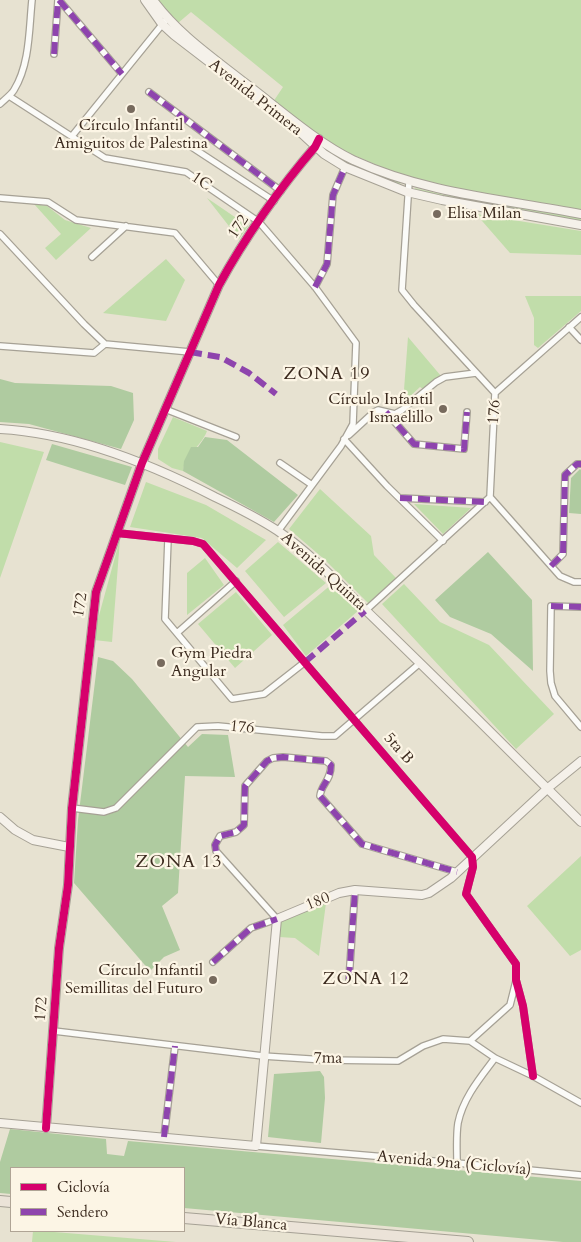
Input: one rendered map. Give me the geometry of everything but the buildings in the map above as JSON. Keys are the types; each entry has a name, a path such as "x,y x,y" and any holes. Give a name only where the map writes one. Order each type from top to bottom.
{"highway":[{"name":"Vía Blanca","path":"185,1218 468,1242"}],"street":[{"path":"0,104 14,90 23,70 32,0"},
{"path":"54,54 59,0"},
{"path":"59,0 122,74"},
{"name":"Avenida Primera","path":"145,0 192,50 299,130 315,147 345,167 407,192 581,225"},
{"name":"Avenida Primera","path":"152,0 165,21 319,139 353,160 409,182 581,214"},
{"path":"72,136 165,21"},
{"path":"149,92 281,190"},
{"name":"1C","path":"9,96 105,158 186,172 259,222 315,287 356,344 353,424 344,439"},
{"name":"172","path":"46,1128 60,948 68,885 72,808 96,592 142,463 219,285 259,222 319,139"},
{"path":"187,144 274,201"},
{"path":"315,287 329,256 333,195 345,167"},
{"path":"409,182 402,290 495,393"},
{"path":"0,198 48,202 76,220 175,233 219,285"},
{"path":"92,258 126,226"},
{"path":"0,234 105,344 190,352"},
{"name":"176","path":"488,499 495,393 581,317"},
{"path":"569,327 581,340"},
{"path":"0,346 94,353 105,344"},
{"path":"278,531 344,439 374,412 378,410 395,414 444,377 476,373"},
{"path":"165,408 236,437"},
{"path":"386,412 414,444 464,449 467,412"},
{"name":"Avenida Quinta","path":"0,429 78,442 142,463 185,481 278,531 336,581 581,822"},
{"path":"344,439 387,486 442,541"},
{"path":"280,463 312,485"},
{"path":"551,566 563,554 565,475 577,464 581,464"},
{"path":"400,498 488,499 560,576 574,582 581,582"},
{"path":"365,611 488,499"},
{"name":"5ta B","path":"117,533 193,541 203,544 472,857"},
{"path":"168,539 165,619 232,699 264,694 305,662"},
{"path":"177,633 236,581"},
{"path":"581,607 551,606 550,671 555,696 581,727"},
{"name":"176","path":"72,808 104,812 116,808 197,727 218,726 336,736 420,663"},
{"path":"0,1124 256,1146 277,919 216,851 215,846 220,836 236,832 244,824 246,786 258,770 273,758 326,760 331,765 331,772 328,781 321,790 320,796 362,844 458,872"},
{"name":"180","path":"277,919 339,893 355,890 430,893 458,872 548,788 581,761"},
{"path":"0,817 15,830 33,840 69,847"},
{"path":"470,1041 510,1004 516,980 516,964 466,894 473,867 472,857"},
{"path":"349,979 355,890"},
{"path":"213,962 251,928 277,919"},
{"path":"516,980 523,1006 533,1076"},
{"name":"7ma","path":"54,1031 264,1056 398,1061 423,1046 443,1039 470,1041 495,1058 533,1076 581,1103"},
{"path":"164,1138 175,1046"},
{"path":"457,1163 458,1124 463,1105 495,1058"},
{"name":"Avenida 9na (Ciclovía)","path":"256,1146 457,1163 581,1176"}],"green space":[{"path":"154,0 581,0 581,213 428,187 330,145 271,105 283,87 191,12 178,23"},
{"path":"323,149 401,183 399,184 349,165"},
{"path":"415,188 445,195 463,196 581,217 581,221 455,200 414,190"},
{"path":"207,198 248,226 239,239"},
{"path":"34,204 47,206 65,220 91,228 56,260 45,248 61,234"},
{"path":"476,214 581,231 581,255 510,253"},
{"path":"166,259 185,280 166,321 103,313"},
{"path":"525,296 581,296 581,311 538,348 534,345 534,318"},
{"path":"408,337 441,376 423,389 420,387 403,403"},
{"path":"0,379 15,383 111,386 133,393 134,420 121,449 29,424 0,422"},
{"path":"173,417 207,431 184,465 183,471 172,468 158,459 158,449"},
{"path":"205,437 227,440 298,495 274,522 183,471 184,461 191,447 198,447"},
{"path":"0,442 44,452 0,578"},
{"path":"52,444 132,467 125,485 46,460"},
{"path":"580,469 581,514 569,513 571,478"},
{"path":"146,482 206,505 266,540 237,568 202,538 130,527"},
{"path":"320,489 371,536 374,555 396,578 369,604 324,559 289,529"},
{"path":"414,504 471,508 443,534"},
{"path":"120,539 112,642 94,640 95,630"},
{"path":"278,542 326,583 284,617 245,571"},
{"path":"488,552 532,600 533,671 491,634 450,617 435,600"},
{"path":"205,558 224,585 187,615 187,573"},
{"path":"332,584 359,610 306,656 283,625"},
{"path":"404,584 440,622 489,645 554,714 516,749 382,604"},
{"path":"236,592 272,635 235,668 198,624"},
{"path":"98,657 113,661 132,679 188,747 202,734 228,735 235,777 185,776 178,893 162,906 180,950 164,957 150,971 74,883 78,820"},
{"path":"581,856 581,950 570,956 527,906"},
{"path":"326,903 319,956 295,938 279,937 280,922"},
{"path":"320,1071 324,1077 325,1098 321,1143 268,1137 274,1074"},
{"path":"10,1129 106,1139 107,1154 124,1156 128,1141 581,1181 581,1242 563,1242 185,1208 185,1167 10,1167 10,1194 0,1193 0,1162"},
{"path":"33,1232 54,1232 176,1242 32,1242"}],"marked path":[{"path":"54,54 58,0"},
{"path":"59,0 122,74"},
{"path":"149,92 281,191"},
{"path":"315,287 327,264 333,195 345,167"},
{"path":"190,352 220,357 249,373 276,394"},
{"path":"386,412 414,444 464,449 467,412"},
{"path":"551,566 563,554 565,475 577,464 581,464"},
{"path":"400,498 486,502"},
{"path":"551,606 581,607"},
{"path":"305,662 365,611"},
{"path":"216,851 215,845 220,836 236,832 244,825 245,786 267,761 283,757 326,761 331,765 331,770 320,796 362,844 457,872"},
{"path":"349,979 355,890"},
{"path":"213,962 251,928 277,919"},
{"path":"164,1137 175,1046"}],"cycle path":[{"path":"46,1128 59,948 68,885 72,808 96,592 142,463 219,285 264,213 315,147 319,139"},
{"path":"117,533 193,541 203,544 472,857 473,867 466,894 516,964 516,980 523,1006 533,1076"}],"place":[{"name":"Círculo Infantil Amiguitos de Palestina","path":"131,109"},
{"name":"Elisa Milan","path":"437,214"},
{"name":"Círculo Infantil Ismaelillo","path":"443,409"},
{"name":"Gym Piedra Angular","path":"161,663"},
{"name":"Círculo Infantil Semillitas del Futuro","path":"213,980"}],"district":[{"name":"ZONA 19","path":"327,375"},
{"name":"ZONA 13","path":"179,863"},
{"name":"ZONA 12","path":"366,980"}]}
